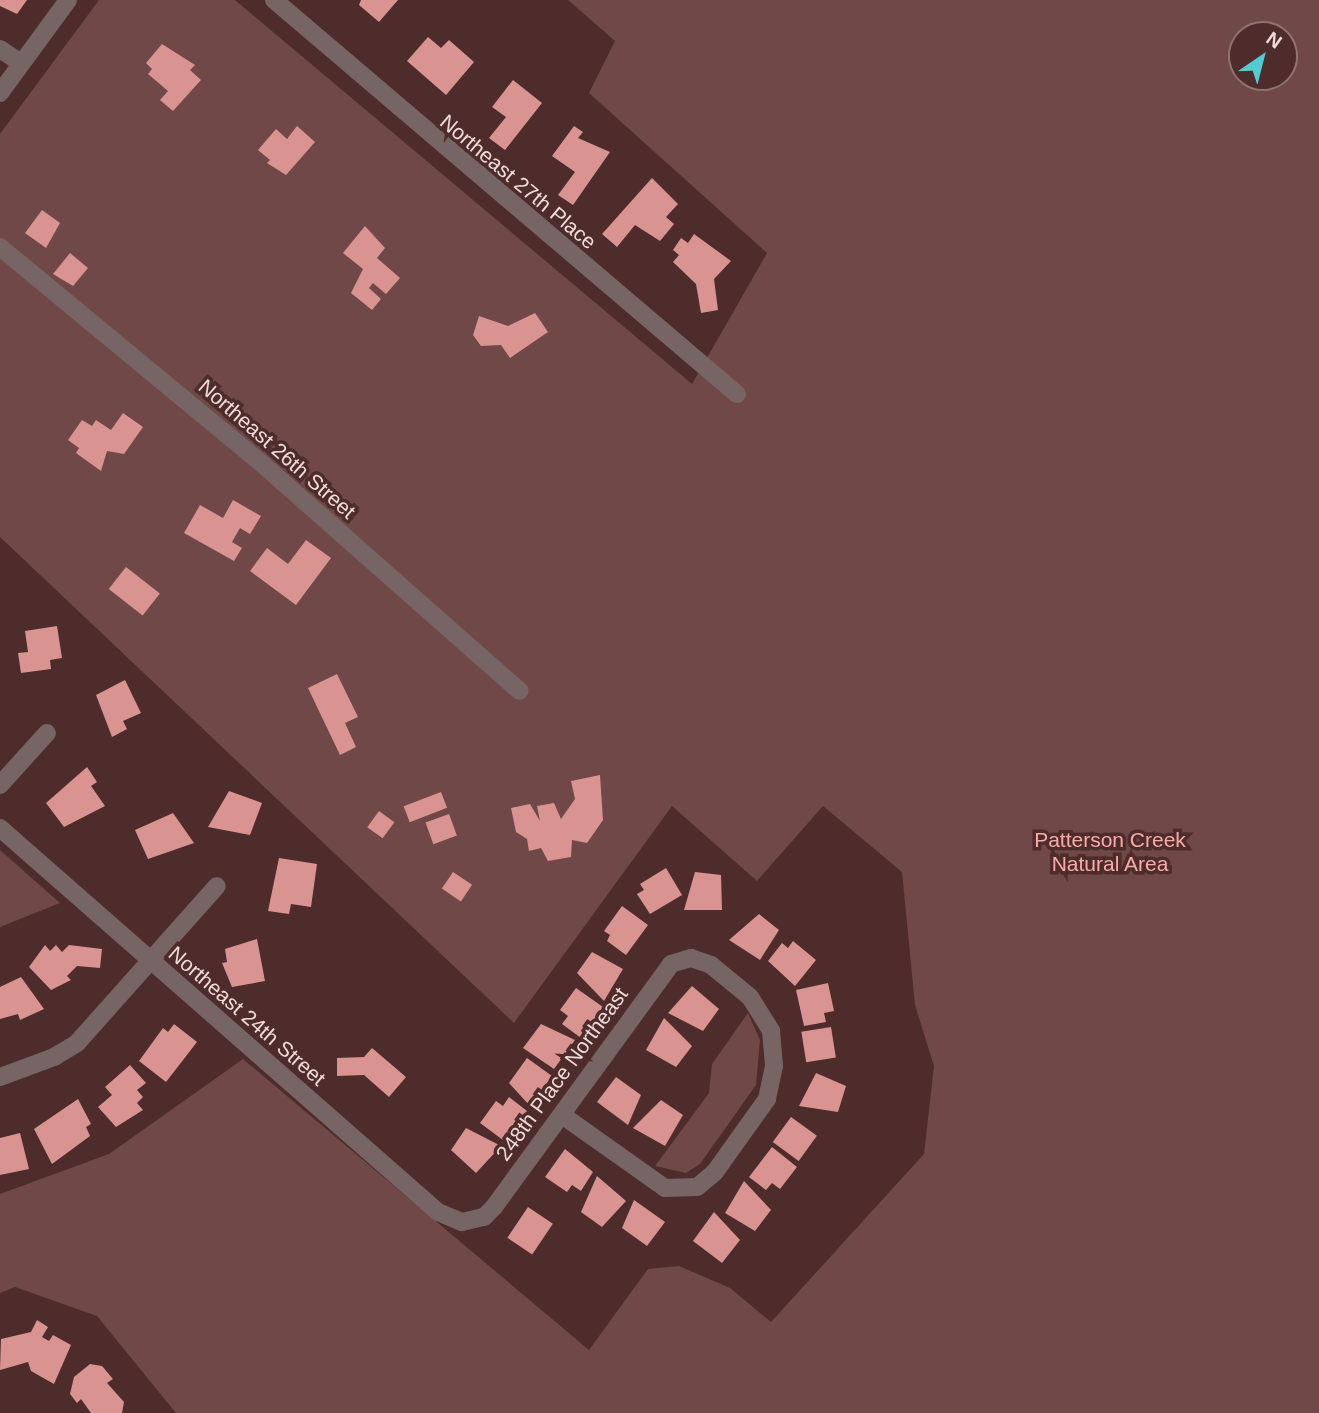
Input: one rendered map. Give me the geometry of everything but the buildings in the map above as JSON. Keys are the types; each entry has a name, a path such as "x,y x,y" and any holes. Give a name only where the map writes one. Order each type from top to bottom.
{"street":[{"path":"0,93 68,0"},
{"name":"Northeast 27th Place","path":"274,0 737,394"},
{"path":"0,49 21,63"},
{"name":"Northeast 26th Street","path":"0,247 260,462 520,691"},
{"path":"0,785 47,733"},
{"name":"Northeast 24th Street","path":"0,828 438,1212 473,1221"},
{"path":"0,1077 54,1058 76,1043 152,962 217,886"},
{"name":"248th Place Northeast","path":"473,1221 494,1207 671,964 691,958 711,965 760,1010 771,1031 775,1066 767,1099 715,1172 685,1191 665,1188 562,1115"}],"green space":[{"name":"Patterson Creek Natural Area","path":"99,0 235,0 692,384 767,253 589,93 615,41 568,0 1319,0 1319,1413 176,1413 97,1316 15,1287 0,1293 0,1194 109,1154 243,1059 589,1350 648,1269 679,1266 730,1288 771,1322 924,1154 934,1066 915,1005 902,872 823,806 757,881 672,806 514,1023 0,537 0,134"},
{"path":"0,850 60,903 0,927"},
{"path":"748,1013 760,1040 756,1085 700,1164 686,1173 655,1166 709,1093 712,1064"}]}
